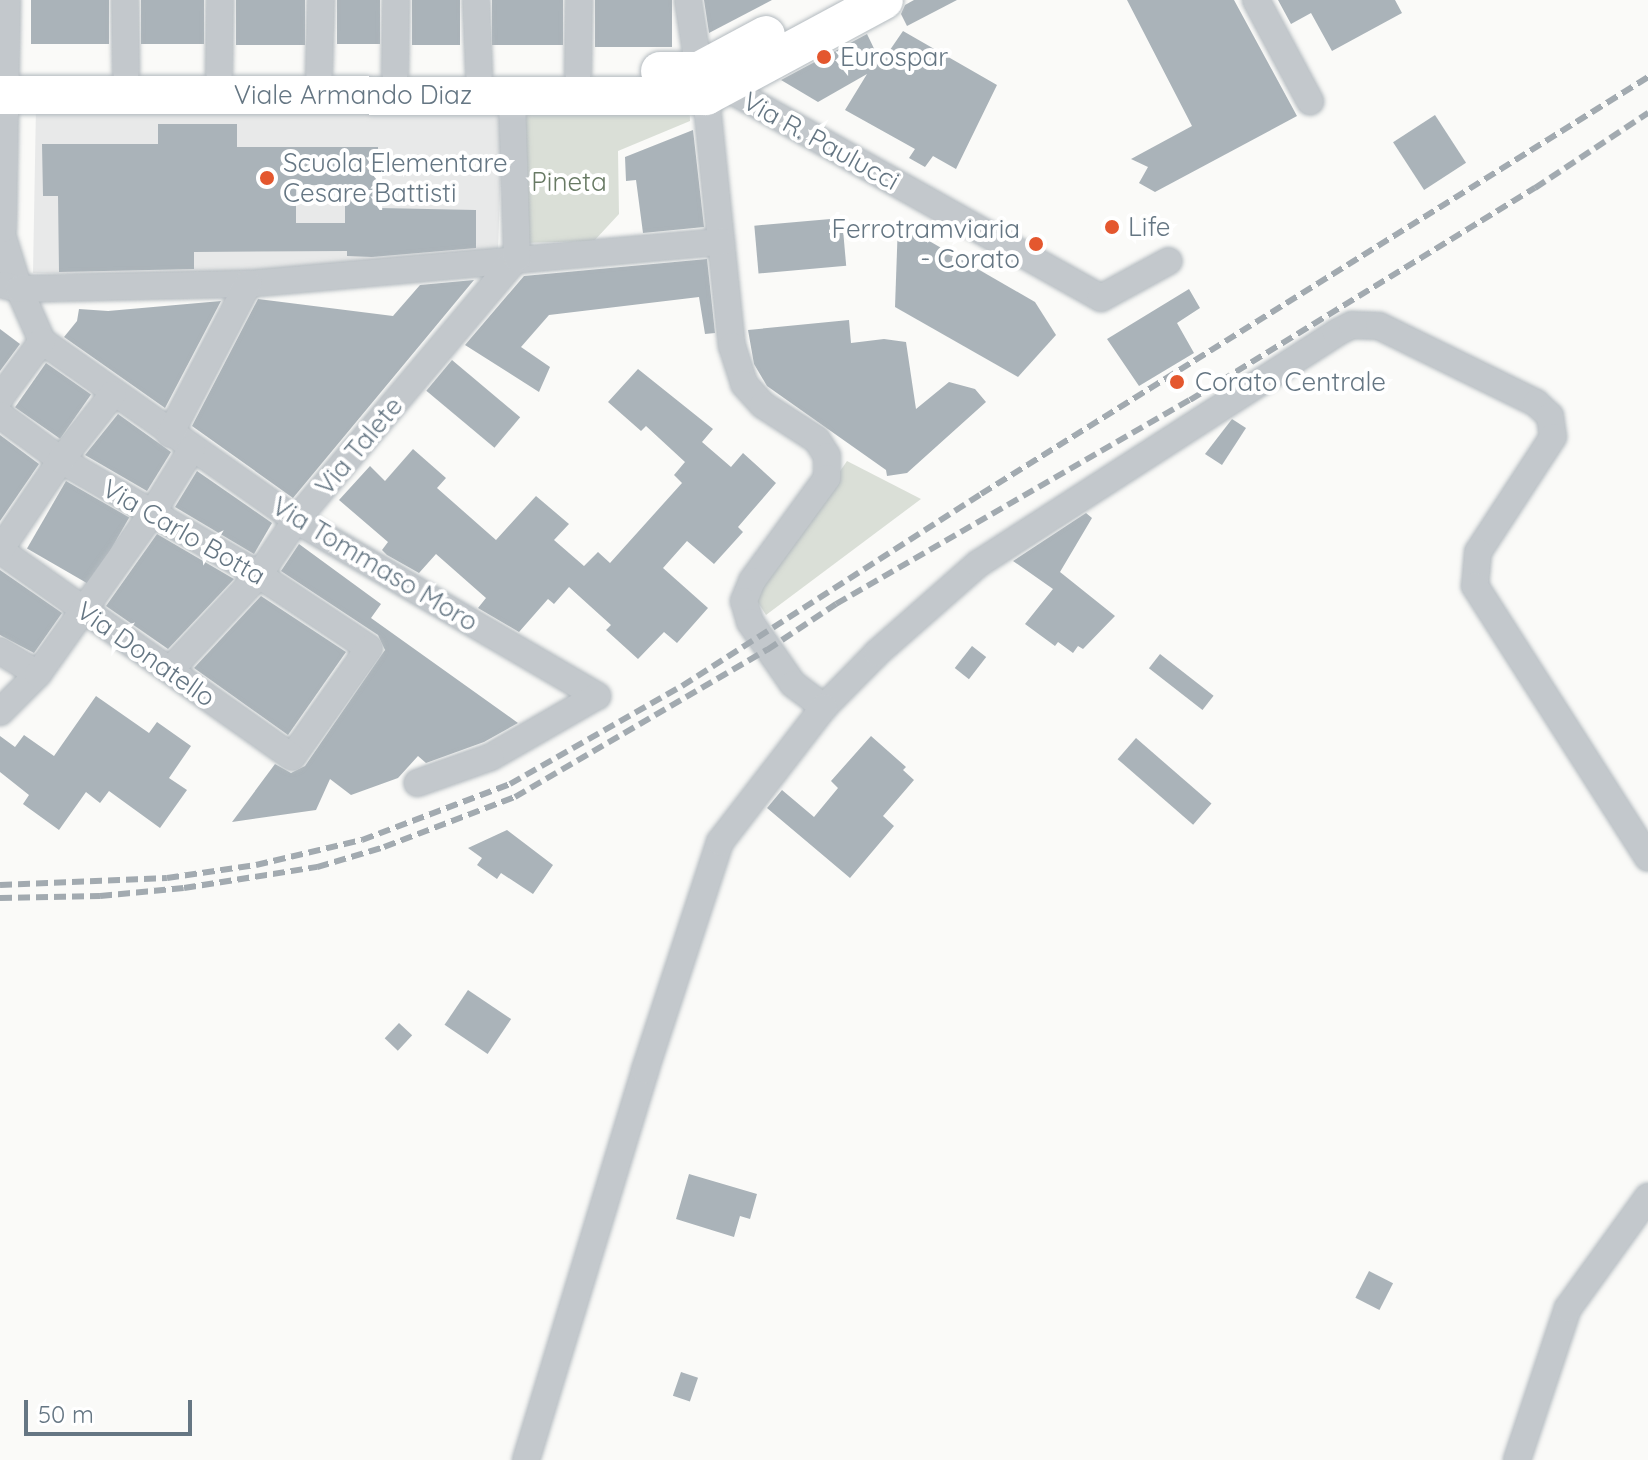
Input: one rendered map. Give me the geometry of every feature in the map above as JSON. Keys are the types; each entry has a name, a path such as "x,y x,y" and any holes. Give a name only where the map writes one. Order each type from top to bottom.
{"main road":[{"path":"710,85 832,0"},
{"path":"3,83 126,71 578,72 710,85 884,0"},
{"name":"Viale Armando Diaz","path":"3,83 512,96 710,85"}],"street":[{"name":"Via Tommaso Moro","path":"7,0 1,228 9,287 42,341 113,394 296,520 597,696 491,757 417,783"},
{"path":"125,0 126,71"},
{"path":"219,72 220,0"},
{"path":"319,72 321,0"},
{"path":"395,72 396,0"},
{"path":"476,0 479,73"},
{"path":"578,72 579,0"},
{"path":"688,0 710,85 732,346 744,384 763,405 817,440 827,456 827,478 752,581 744,601 750,622 767,650 793,684 824,707"},
{"path":"1256,0 1310,101"},
{"name":"Via R. Paulucci","path":"710,85 1101,298 1169,261"},
{"path":"512,96 517,258"},
{"path":"9,287 248,284 721,242"},
{"name":"Via Talete","path":"170,670 259,575 296,520 517,258"},
{"path":"170,434 248,284"},
{"path":"526,1460 649,1056 720,842 824,707 877,653 978,564 1336,333 1352,325 1379,326 1536,403 1550,416 1553,437 1478,552 1475,586 1648,858"},
{"path":"0,398 42,341"},
{"path":"0,550 61,460 113,394"},
{"name":"Via Carlo Botta","path":"0,415 61,460 259,575 369,648 292,757"},
{"path":"0,712 38,674 151,515 192,449"},
{"name":"Via Donatello","path":"0,550 292,757"},
{"path":"0,651 38,674"},
{"path":"1517,1460 1568,1308 1648,1197"}],"shaded area":[{"name":"Scuola Elementare Cesare Battisti","path":"36,106 503,106 498,251 255,278 33,273"}],"green space":[{"name":"Pineta","path":"689,100 690,121 618,151 619,214 594,241 521,243 518,103"},
{"path":"847,461 921,499 766,615 754,596"}],"building":[{"path":"31,0 109,0 109,44 31,44"},
{"path":"141,0 204,0 204,44 141,44"},
{"path":"236,0 305,0 305,45 236,45"},
{"path":"337,0 380,0 380,44 337,44"},
{"path":"412,0 460,0 460,45 412,45"},
{"path":"492,0 563,0 563,45 492,45"},
{"path":"595,0 672,0 672,47 595,47"},
{"path":"704,0 772,0 709,33"},
{"path":"914,0 957,0 907,26 901,14 905,5"},
{"path":"1127,0 1234,0 1297,116 1155,192 1139,183 1148,167 1131,159 1192,126"},
{"path":"1278,0 1395,0 1402,13 1332,51 1311,13 1291,24"},
{"path":"903,31 997,85 956,169 933,156 925,167 909,158 915,149 845,110 867,74 818,102 781,80 867,34 881,63"},
{"path":"1435,115 1466,163 1424,190 1393,142"},
{"path":"158,124 237,124 237,147 378,147 379,208 476,210 476,248 372,257 347,256 347,251 194,252 194,269 59,272 58,196 43,196 42,144 158,144","holes":["296,185 345,185 345,223 296,223"]},
{"path":"693,130 704,227 643,233 636,180 626,181 625,157"},
{"path":"842,218 846,266 759,273 754,226"},
{"path":"898,223 1035,302 1056,335 1018,377 895,307"},
{"path":"707,259 715,333 705,334 699,297 549,315 521,347 550,367 539,392 465,345 524,276"},
{"path":"474,280 293,498 192,426 258,299 393,316 420,285"},
{"path":"1189,289 1200,308 1177,323 1194,353 1139,386 1107,339"},
{"path":"221,301 165,408 64,337 77,321 79,309 108,311"},
{"path":"849,320 851,343 884,339 906,342 916,409 949,382 975,389 986,402 907,473 887,476 886,470 767,386 754,364 748,330"},
{"path":"0,329 20,344 0,371"},
{"path":"452,360 520,417 494,448 426,391"},
{"path":"46,363 91,395 60,439 15,407"},
{"path":"638,369 713,429 702,442 731,467 743,453 776,483 738,527 743,532 714,564 687,541 663,568 708,608 677,643 664,632 638,659 606,630 611,625 569,587 554,604 548,599 519,632 478,608 486,598 436,554 419,573 387,555 382,550 388,542 339,500 370,466 385,481 413,449 446,478 437,488 496,540 536,496 569,524 554,540 584,566 598,552 610,563 682,483 674,475 685,462 646,426 641,431 608,402"},
{"path":"118,414 171,452 147,491 85,455"},
{"path":"1232,419 1246,428 1222,465 1205,454"},
{"path":"0,435 39,464 0,521"},
{"path":"197,471 272,523 254,554 175,507"},
{"path":"66,481 129,518 90,585 27,549"},
{"path":"1086,513 1092,518 1060,572 1115,616 1083,649 1078,646 1073,653 1058,642 1055,646 1025,624 1053,589 1013,561"},
{"path":"157,534 234,579 168,649 106,606"},
{"path":"299,544 381,604 371,618 518,723 484,742 426,763 418,756 398,778 351,795 330,779 316,810 232,822 275,764 291,773 305,766 385,650 378,635 281,571"},
{"path":"0,570 62,613 34,653 0,635"},
{"path":"261,596 346,652 288,735 194,668"},
{"path":"972,646 986,657 969,679 955,668"},
{"path":"1160,654 1214,696 1203,710 1149,668"},
{"path":"96,696 149,733 157,722 191,746 169,778 187,790 160,828 109,791 100,803 86,792 59,830 23,804 29,795 0,772 0,736 15,747 24,735 54,756"},
{"path":"871,736 906,767 903,770 914,780 883,816 894,826 850,878 767,808 782,790 814,817 838,788 831,781"},
{"path":"1136,738 1211,804 1193,825 1118,759"},
{"path":"507,830 553,865 533,894 501,873 497,879 477,865 482,858 468,848"},
{"path":"468,990 511,1019 488,1054 445,1025"},
{"path":"399,1023 412,1035 398,1051 385,1038"},
{"path":"689,1174 757,1194 750,1219 740,1216 734,1237 676,1219"},
{"path":"1369,1271 1393,1283 1379,1310 1355,1298"},
{"path":"681,1372 698,1378 690,1401 673,1396"}],"railway":[{"path":"0,885 167,878 256,865 362,840 510,784 682,686 981,494 1648,77"},
{"path":"0,898 100,896 184,888 317,867 384,847 515,797 767,650 836,604 1190,400 1535,188 1648,113"}],"place":[{"name":"Eurospar","path":"824,57"},
{"name":"Scuola Elementare Cesare Battisti","path":"267,178"},
{"name":"Life","path":"1112,227"},
{"name":"Ferrotramviaria - Corato","path":"1036,244"},
{"name":"Corato Centrale","path":"1177,382"}]}
